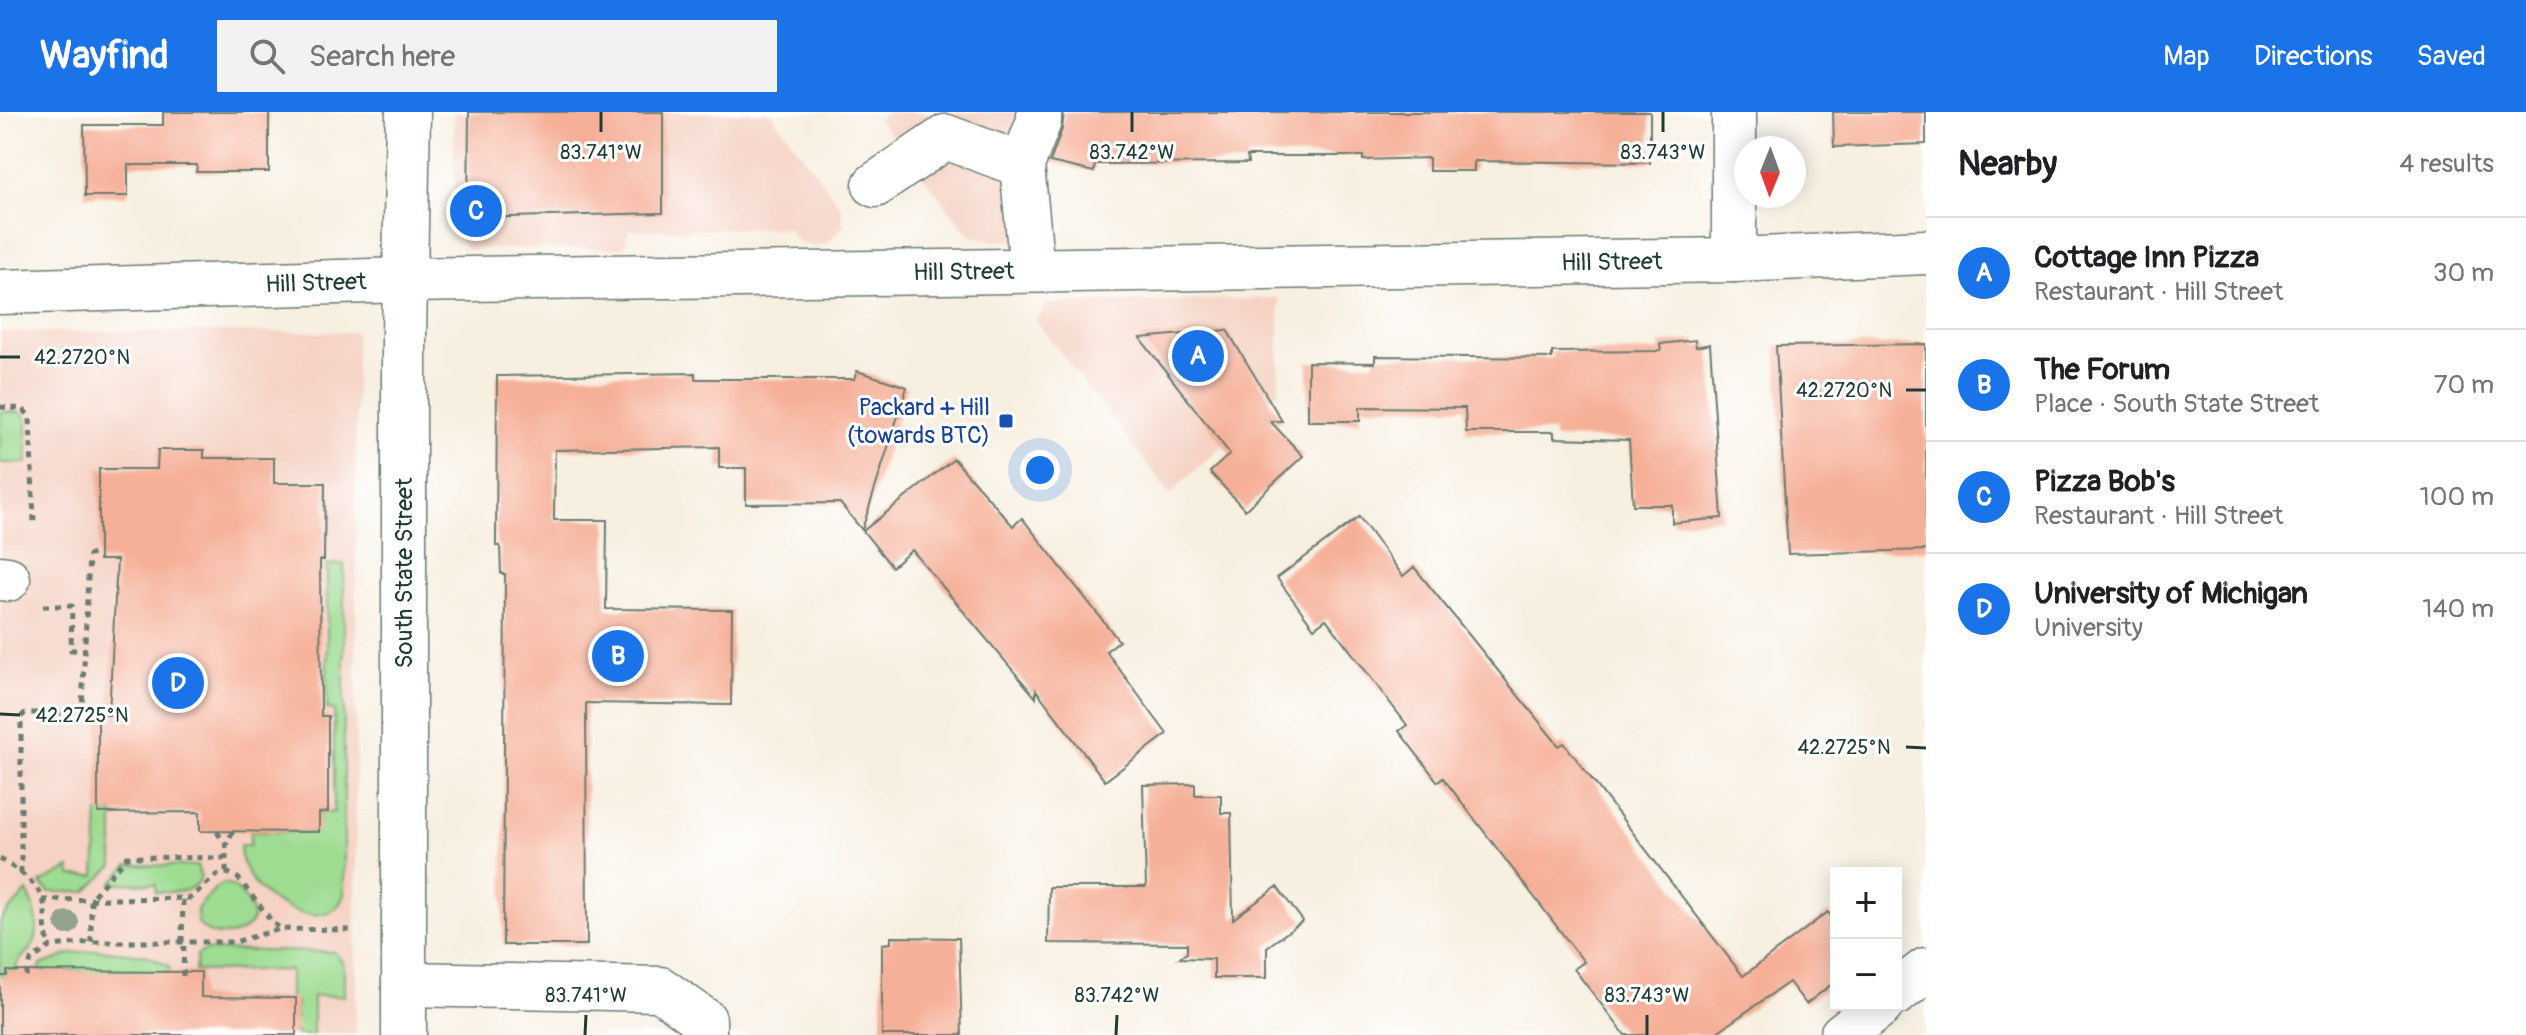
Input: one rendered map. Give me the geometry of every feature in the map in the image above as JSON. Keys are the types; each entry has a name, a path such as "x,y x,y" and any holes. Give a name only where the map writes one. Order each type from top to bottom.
{"street":[{"name":"South State Street","path":"404,1035 408,112"},
{"path":"1032,270 1022,165 1039,121 1039,112"},
{"path":"1734,112 1734,260"},
{"path":"875,185 946,137 1022,165"},
{"name":"Hill Street","path":"0,292 405,280 1734,260 1926,252"},
{"path":"1902,988 1926,970"},
{"path":"404,984 660,989 704,1020 704,1035"},
{"path":"1842,1035 1873,1011"}],"path":[{"path":"0,407 23,409 30,417 34,524"},
{"path":"21,873 21,717 25,713 81,712 89,555 98,554"},
{"path":"12,588 72,606 71,650 86,650"},
{"path":"226,873 226,845 233,831"},
{"path":"217,832 226,845"},
{"path":"91,942 91,898 127,857 225,858"},
{"path":"0,859 21,873 42,900 45,933 51,946"},
{"path":"42,900 183,899 194,896 217,875 226,873 238,878 274,924 284,929"},
{"path":"183,899 183,976"},
{"path":"26,976 31,960 51,946 91,942 235,942 284,929 354,930"}],"shaded area":[{"path":"454,112 770,112 841,207 844,225 828,243 812,246 797,241 788,228 629,230 626,245 619,248 467,249 455,233"},
{"path":"888,112 1049,112 1037,168 1048,238 995,241 970,236 878,119"},
{"path":"1279,298 1279,391 1170,494 1036,321 1047,304"},
{"path":"0,332 356,332 356,1035 0,1035"}],"green space":[{"path":"0,412 21,412 27,419 27,463 0,463"},
{"path":"344,564 344,894 336,907 323,914 306,914 269,898 254,883 244,865 240,845 250,845 251,832 318,832 319,813 334,812 334,710 327,709 327,565"},
{"path":"98,812 113,813 113,866 86,892 49,892 40,883 70,868 71,876 95,876"},
{"path":"128,865 197,866 201,878 193,887 175,892 156,892 156,884 112,883"},
{"path":"225,883 244,897 253,919 242,931 218,935 203,929 198,923 197,909 217,886"},
{"path":"27,891 36,920 35,942 18,964 15,976 13,971 7,971 7,976 0,976 0,921"},
{"path":"98,950 146,955 169,966 170,972 164,972 163,977 70,971 47,977 46,971 39,971 41,965 70,954"},
{"path":"206,950 335,952 344,965 344,996 313,996 313,1035 296,1035 296,1001 290,1001 290,970 195,971 197,955"}],"building":[{"path":"163,112 269,112 269,172 196,172 197,165 128,165 128,196 85,196 84,125 163,125"},
{"path":"469,112 663,112 663,213 468,218"},
{"path":"1064,112 1650,112 1650,163 1474,161 1474,171 1429,171 1429,158 1363,160 1363,156 1247,156 1248,163 1095,164 1094,172 1050,162 1062,129"},
{"path":"1833,112 1926,112 1926,144 1834,147"},
{"path":"1227,330 1282,421 1270,421 1303,456 1245,510 1210,472 1230,454 1140,338"},
{"path":"1695,340 1696,347 1710,344 1722,518 1672,523 1672,505 1633,505 1629,440 1554,438 1554,432 1466,432 1465,408 1360,407 1360,421 1308,421 1308,362 1375,363 1375,356 1552,358 1552,352 1661,351 1660,344"},
{"path":"1926,344 1926,550 1788,554 1776,346"},
{"path":"857,371 907,387 862,530 840,503 746,504 746,468 719,468 719,447 555,450 554,520 607,520 606,609 732,610 731,705 586,703 587,945 503,945 505,574 501,574 500,546 496,546 497,376 695,373 695,379 854,379"},
{"path":"158,450 204,450 204,458 274,458 274,483 325,483 324,560 320,560 321,716 328,716 328,812 319,813 319,832 200,831 200,812 98,813 98,715 109,715 117,560 99,560 99,469 157,469"},
{"path":"954,459 1013,526 1022,518 1119,641 1106,651 1167,734 1105,781 1036,690 1036,698 912,550 892,567 863,531"},
{"path":"1359,517 1403,576 1414,567 1559,746 1564,743 1743,976 1828,912 1830,986 1806,1004 1789,982 1713,1035 1625,1035 1574,969 1584,962 1443,778 1438,782 1399,731 1407,725 1326,619 1314,628 1277,578"},
{"path":"1195,784 1195,795 1221,795 1221,813 1231,813 1233,919 1277,887 1303,921 1267,947 1267,978 1214,978 1214,959 1179,958 1187,953 1187,944 1048,943 1049,887 1146,887 1143,785"},
{"path":"891,937 959,938 962,1035 882,1035 882,944 891,943"},
{"path":"7,971 201,972 201,997 296,998 296,1035 0,1035 0,976 7,976"}],"place":[{"name":"Pizza Bob's","path":"476,211"},
{"name":"Cottage Inn Pizza","path":"1198,356"},
{"name":"Packard + Hill (towards BTC)","path":"1006,421"},
{"name":"The Forum","path":"618,656"},
{"name":"University of Michigan","path":"178,683"}]}
